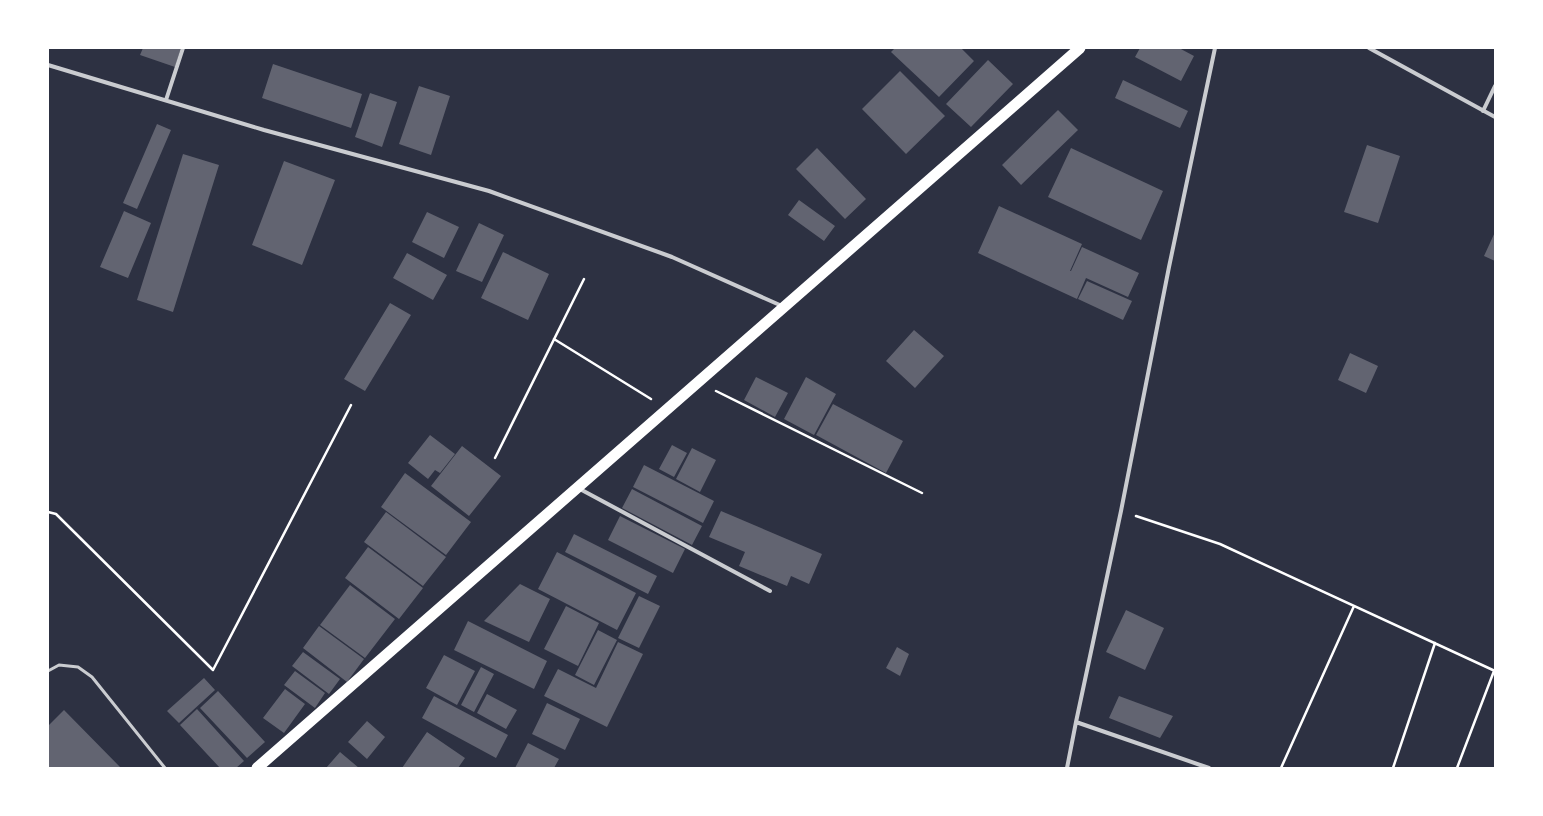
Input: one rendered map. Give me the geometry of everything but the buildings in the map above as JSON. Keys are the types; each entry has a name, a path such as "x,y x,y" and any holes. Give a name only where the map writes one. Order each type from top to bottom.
{"highway":[{"path":"257,768 1080,48"}],"street":[{"path":"166,100 182,48"},
{"path":"1067,768 1215,48"},
{"path":"1369,48 1495,117"},
{"path":"48,65 264,130 489,191 672,257 784,307"},
{"path":"1483,111 1495,86"},
{"path":"577,488 770,591"},
{"path":"1076,722 1209,768"}],"lane":[{"path":"48,671 59,665 78,667 92,677 165,768"}],"path":[{"path":"495,458 584,279"},
{"path":"554,339 667,409"},
{"path":"698,382 922,493"},
{"path":"48,512 56,514 213,670 351,405"},
{"path":"1121,511 1220,544 1494,671 1458,768"},
{"path":"1281,768 1354,606"},
{"path":"1393,768 1435,643"}]}
